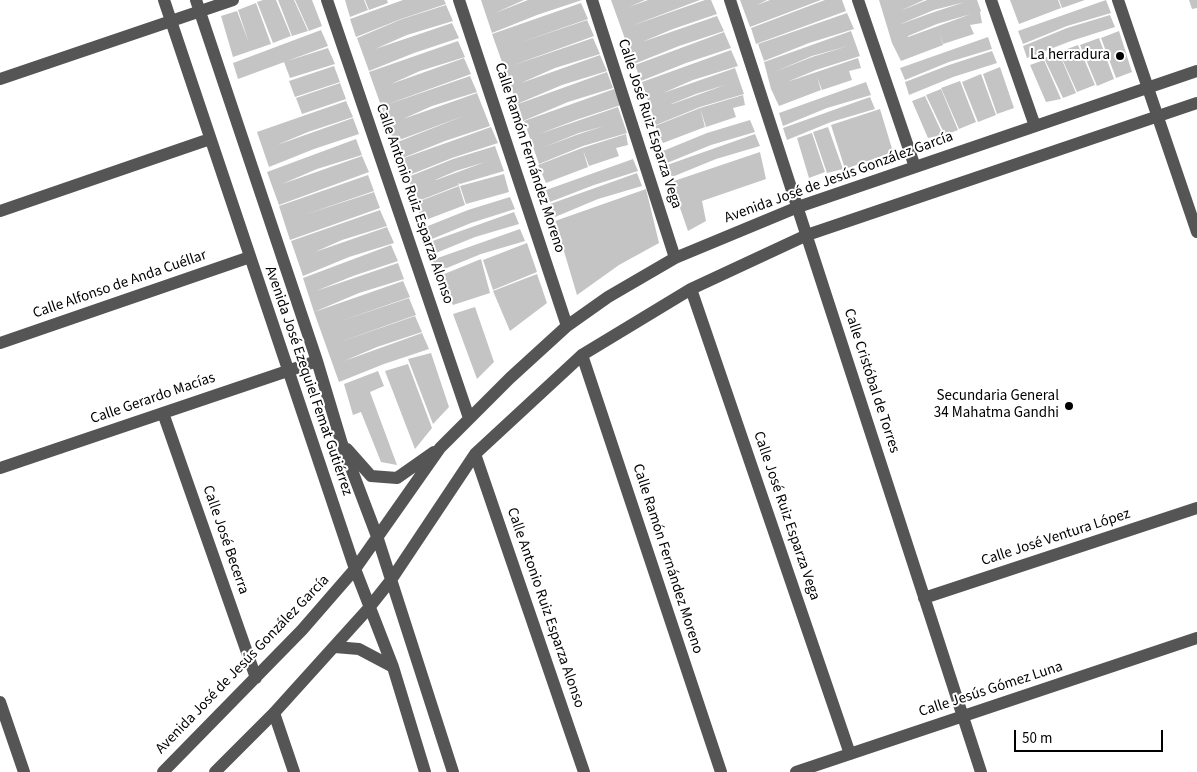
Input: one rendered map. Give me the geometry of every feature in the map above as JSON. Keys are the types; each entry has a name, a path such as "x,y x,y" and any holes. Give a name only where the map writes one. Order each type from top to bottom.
{"street":[{"name":"Avenida José Ezequiel Femat Gutiérrez","path":"164,0 368,609 393,668 425,772"},
{"path":"0,79 171,21 198,6 233,0"},
{"name":"Calle Antonio Ruiz Esparza Alonso","path":"327,0 469,418"},
{"name":"Calle Ramón Fernández Moreno","path":"460,0 567,326"},
{"name":"Calle José Ruiz Esparza Vega","path":"592,0 675,258"},
{"name":"Calle Cristóbal de Torres","path":"730,0 808,235 981,772"},
{"path":"858,0 915,167"},
{"path":"991,0 1034,126"},
{"path":"1118,0 1197,232"},
{"name":"Avenida José Ezequiel Femat Gutiérrez","path":"198,6 317,361 342,444 378,539 453,772"},
{"name":"Avenida José de Jesús González García","path":"163,772 302,630 355,569 378,539 440,448 469,418 567,326 608,297 675,258 798,206 1197,71"},
{"path":"215,772 274,712 368,609 391,580 475,454 582,355 691,289 808,235 1197,103"},
{"path":"0,210 210,140"},
{"name":"Calle Alfonso de Anda Cuéllar","path":"0,343 250,257"},
{"name":"Calle José Ruiz Esparza Vega","path":"691,289 850,754"},
{"name":"Calle Ramón Fernández Moreno","path":"582,355 720,772"},
{"name":"Calle Gerardo Macías","path":"0,468 317,361"},
{"name":"Calle José Becerra","path":"164,413 256,678"},
{"path":"342,444 371,476 397,478 440,448"},
{"name":"Calle Antonio Ruiz Esparza Alonso","path":"475,454 584,772"},
{"name":"Calle José Ventura López","path":"924,598 1197,508"},
{"name":"Calle Jesús Gómez Luna","path":"796,772 1197,638"},
{"path":"335,646 359,649 393,668"},
{"path":"0,702 24,772"},
{"path":"274,712 294,772"}],"building":[{"path":"276,0 291,36 273,43 257,2"},
{"path":"278,0 294,0 308,31 292,36"},
{"path":"295,0 312,0 322,26 309,31"},
{"path":"345,0 364,0 368,10 350,17"},
{"path":"365,0 387,0 388,3 369,10"},
{"path":"403,0 444,0 446,4 356,37 350,19"},
{"path":"481,0 524,0 495,13 528,0 582,0 492,33"},
{"path":"611,0 645,0 629,7 648,0 700,0 631,26 705,0 711,0 717,14 642,42 717,16 724,31 634,64"},
{"path":"740,0 767,0 757,5 770,0 821,0 750,27"},
{"path":"825,0 842,0 846,11 756,44 751,28"},
{"path":"879,0 924,0 900,11 927,0 977,0 981,11 982,23 970,25 974,34 943,44 939,32 943,45 901,61 892,43","holes":["965,2 934,12 898,25 934,10","971,14 908,37 937,24"]},
{"path":"1010,0 1058,0 1061,8 1019,24"},
{"path":"1059,0 1085,0 1062,8"},
{"path":"1106,0 1111,13 1067,26 1023,44 1018,31"},
{"path":"1189,0 1197,0 1197,8 1192,9"},
{"path":"256,3 271,44 233,57 221,16 237,11 249,43 238,10"},
{"path":"581,3 588,19 516,44 587,20 594,36 511,66 593,38 600,54 555,68 521,83 600,55 607,71 562,85 517,104 492,34"},
{"path":"446,5 453,21 407,35 375,49 452,23 459,38 369,71 357,38 402,19"},
{"path":"847,13 854,29 809,43 764,61 758,44"},
{"path":"1110,15 1115,27 1027,58 1023,46 1067,28"},
{"path":"321,30 328,46 238,79 233,63"},
{"path":"851,31 860,56 816,70 787,82 858,58 861,68 849,71 852,80 822,90 817,77 821,90 779,106 771,89 764,62","holes":["848,46 812,57 774,72 812,56"]},
{"path":"1119,31 1132,72 1116,78 1101,38"},
{"path":"724,32 731,48 641,81 635,65"},
{"path":"988,37 992,49 949,62 905,80 900,68"},
{"path":"1099,38 1114,79 1097,86 1080,45"},
{"path":"458,41 465,57 420,71 391,84 464,58 471,74 383,106 470,76 477,92 432,106 403,119 477,93 490,126 400,159 395,143 466,115 394,142 369,72"},
{"path":"1078,45 1095,85 1077,92 1059,52"},
{"path":"328,48 335,64 290,78 284,62"},
{"path":"731,50 738,66 693,80 663,93 735,68 744,94 700,107 656,125 642,82","holes":["725,85 671,104 696,94"]},
{"path":"992,51 997,63 953,77 909,95 905,82"},
{"path":"1059,53 1076,93 1063,98 1044,58"},
{"path":"1044,60 1061,99 1046,102 1030,65"},
{"path":"334,66 340,82 295,97 289,81"},
{"path":"1000,67 1014,108 997,114 983,74"},
{"path":"607,72 613,88 568,102 523,121 518,104"},
{"path":"981,74 996,115 978,122 962,82"},
{"path":"960,81 976,122 959,129 941,88"},
{"path":"866,82 871,95 827,108 783,126 779,113"},
{"path":"340,83 346,99 302,114 296,98"},
{"path":"614,89 621,105 539,134 618,107 627,133 583,146 539,164 524,121","holes":["604,126 544,147 579,133"]},
{"path":"941,89 958,130 945,135 926,95"},
{"path":"743,95 745,105 733,108 736,117 706,127 700,108"},
{"path":"925,96 943,135 928,138 912,101"},
{"path":"870,97 875,109 831,122 787,140 783,128"},
{"path":"346,101 353,117 277,145 353,118 359,134 269,167 257,132"},
{"path":"700,108 705,127 663,143 655,126"},
{"path":"880,109 893,152 845,169 831,125"},
{"path":"750,120 755,132 711,145 667,163 663,151 707,133"},
{"path":"491,127 498,143 452,158 407,176 401,159"},
{"path":"828,127 843,169 827,173 813,132"},
{"path":"812,133 825,172 809,178 797,138"},
{"path":"626,134 628,145 616,148 619,156 589,166 583,150 588,167 546,183 538,165"},
{"path":"755,134 760,146 716,159 672,177 667,165"},
{"path":"356,139 362,155 317,169 282,184 362,156 369,172 279,205 267,172"},
{"path":"495,146 504,171 458,183 459,185 416,202 408,177 453,159","holes":["485,162 435,180 456,171"]},
{"path":"760,152 766,179 702,201 706,221 688,231 671,182"},
{"path":"633,159 638,171 550,202 546,190"},
{"path":"637,173 642,186 598,199 555,217 550,204"},
{"path":"504,174 509,192 466,204 460,186"},
{"path":"368,175 374,191 304,215 374,192 380,208 290,240 279,206"},
{"path":"459,186 465,205 423,221 415,203"},
{"path":"646,189 659,243 619,265 577,295 555,221"},
{"path":"510,197 515,209 471,223 427,241 423,228 468,210"},
{"path":"380,210 387,226 342,240 315,252 387,227 394,243 349,257 303,276 291,241"},
{"path":"514,212 519,224 475,237 431,255 427,243"},
{"path":"520,229 525,241 481,254 437,272 432,260"},
{"path":"527,243 537,272 493,290 483,260"},
{"path":"391,245 398,261 316,291 398,263 404,279 359,293 314,312 303,278"},
{"path":"481,259 490,293 453,305 437,277"},
{"path":"537,274 547,303 510,331 493,291"},
{"path":"403,281 410,297 338,322 409,298 416,315 334,344 415,316 422,332 377,347 344,361 422,333 429,349 339,382 314,312"},
{"path":"475,307 494,362 477,379 453,314"},
{"path":"431,353 449,407 433,424 408,359"},
{"path":"408,364 432,428 415,449 385,371"},
{"path":"378,371 384,386 370,392 397,465 381,462 361,412 353,415 344,384"}],"place":[{"name":"La herradura","path":"1120,56"},
{"name":"Secundaria General 34 Mahatma Gandhi","path":"1069,406"}]}
